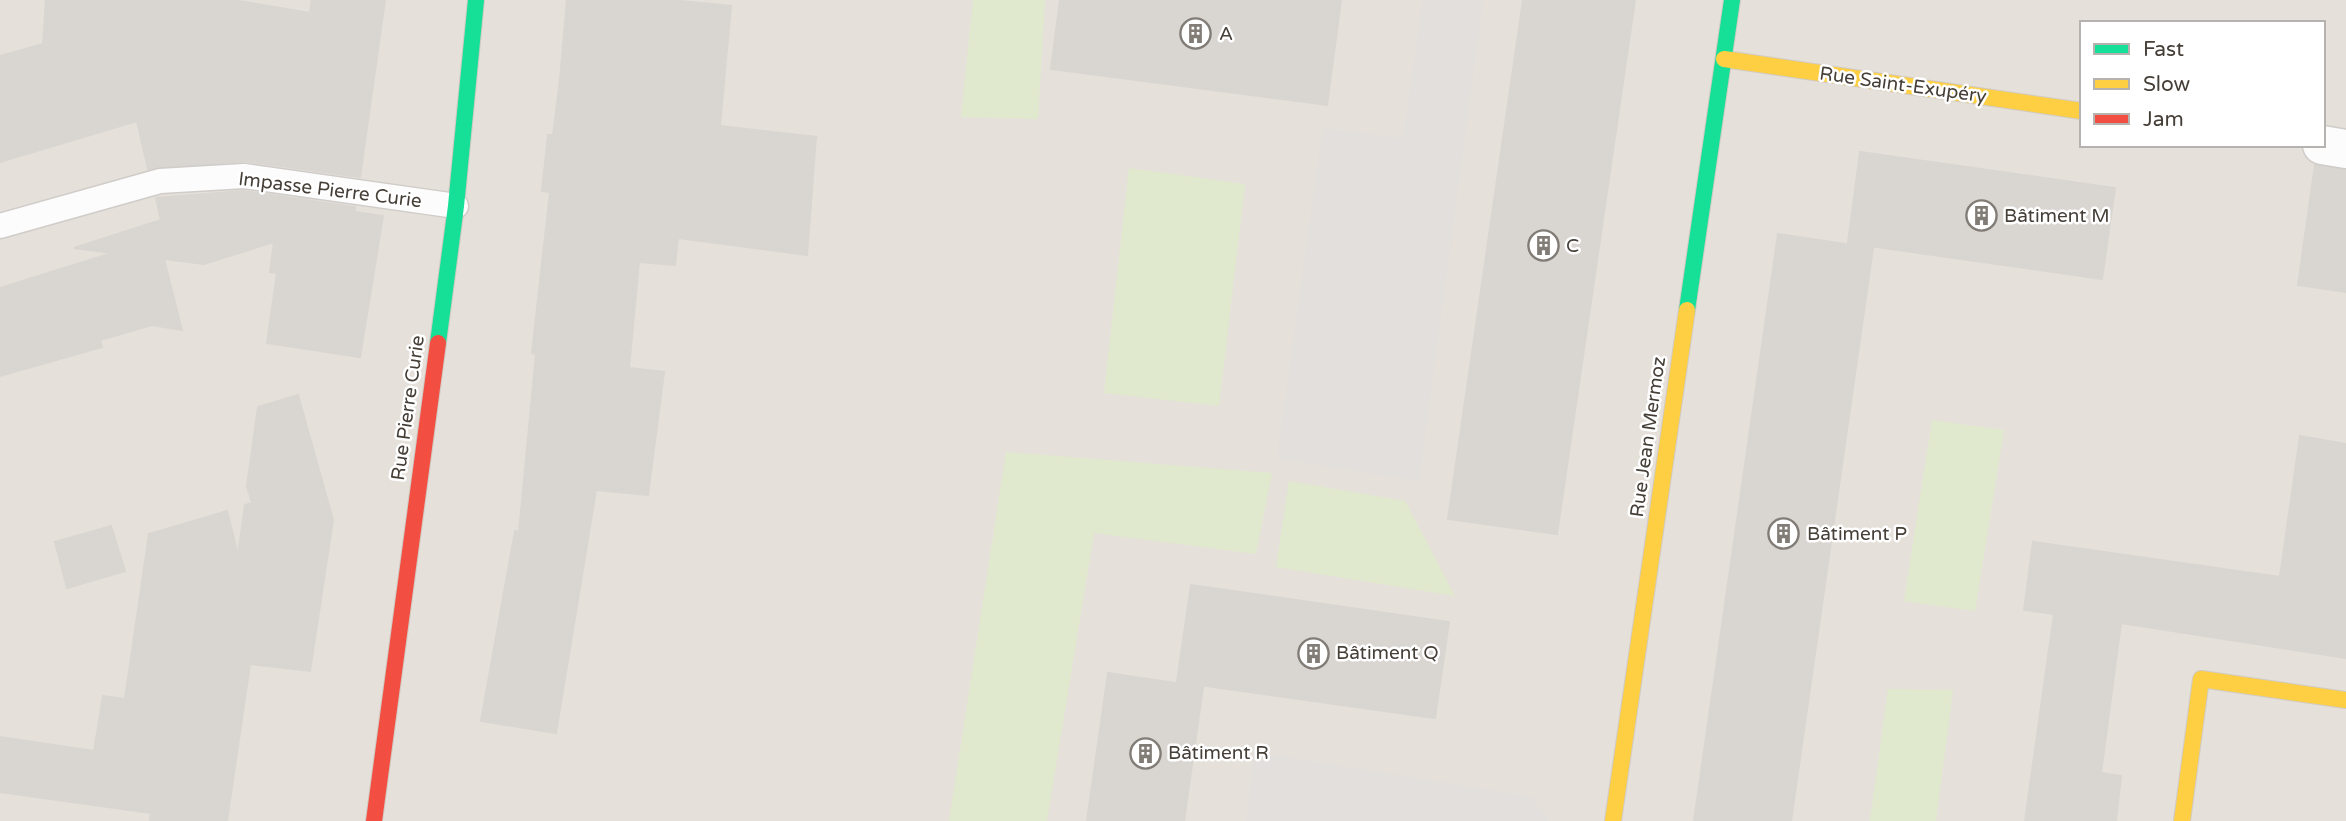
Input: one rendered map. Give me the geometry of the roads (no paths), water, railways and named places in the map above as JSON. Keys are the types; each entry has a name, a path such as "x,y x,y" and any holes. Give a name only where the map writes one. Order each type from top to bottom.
{"street":[{"name":"Rue Pierre Curie","path":"374,821 456,206 477,0"},
{"name":"Rue Jean Mermoz","path":"1613,821 1732,0"},
{"name":"Rue Saint-Exupéry","path":"1724,59 2080,111"},
{"path":"2325,146 2346,149"},
{"path":"2182,821 2201,679 2346,700"}],"lane":[{"name":"Impasse Pierre Curie","path":"0,226 160,181 244,176 456,206"}],"place":[{"name":"A","path":"1196,34"},
{"name":"Bâtiment M","path":"1981,216"},
{"name":"C","path":"1543,246"},
{"name":"Bâtiment P","path":"1784,534"},
{"name":"Bâtiment Q","path":"1313,653"},
{"name":"Bâtiment R","path":"1145,753"}]}
